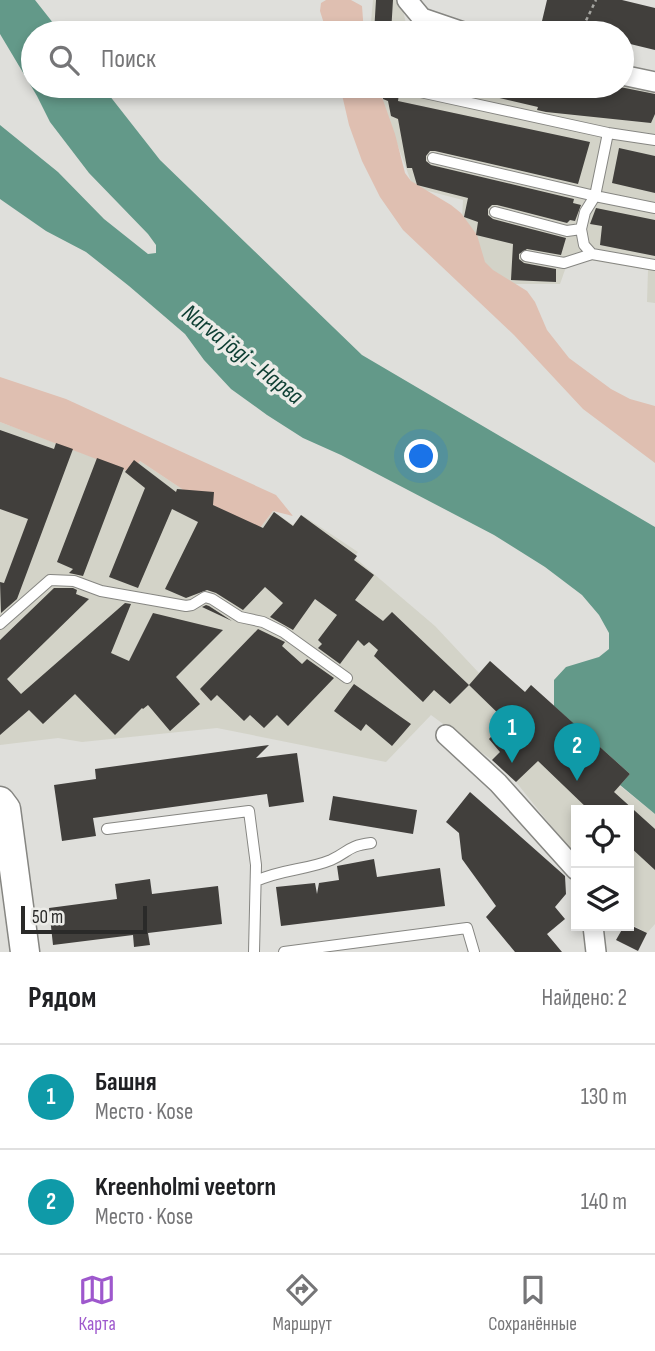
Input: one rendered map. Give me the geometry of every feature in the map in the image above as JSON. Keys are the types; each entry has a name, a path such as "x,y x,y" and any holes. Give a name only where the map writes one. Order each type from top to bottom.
{"street":[{"path":"407,0 422,18 431,21"},
{"path":"634,78 655,82"},
{"path":"446,735 498,783 574,868"},
{"path":"0,801 6,809 24,952"},
{"path":"594,931 596,952"}],"lane":[{"path":"448,98 608,133 655,139"},
{"path":"592,254 584,245 582,229 585,212 595,196 608,133"},
{"path":"433,158 655,208"},
{"path":"495,212 567,230 582,229"},
{"path":"526,256 564,263 592,254 655,265"},
{"path":"0,624 50,580 74,582 100,591 186,606 205,597 240,617 263,622 283,632 347,678"},
{"path":"107,830 249,811 256,881 254,952"},
{"path":"256,881 275,872 333,859 354,845 371,843"},
{"path":"284,952 467,928 474,952"}],"path":[{"path":"586,21 596,0"}],"shaded area":[{"path":"326,0 351,0 362,6 363,21 323,21 321,3"},
{"path":"373,0 401,0 405,21 371,21"},
{"path":"634,82 655,87 655,303 647,302 648,270 589,260 566,267 560,284 509,284 483,263 462,218 463,200 413,187 380,98 634,98"},
{"path":"343,98 382,98 405,173 411,181 461,213 477,235 485,262 527,291 547,330 569,358 611,389 630,399 655,406 655,463 583,409 514,335 403,230 380,197 362,161"},
{"path":"0,377 66,399 276,495 293,516 273,511 260,528 188,493 140,461 130,472 0,422"},
{"path":"0,422 130,471 140,461 188,493 261,527 273,511 293,525 302,515 358,552 354,557 435,626 479,673 490,661 525,692 531,685 630,774 620,786 655,814 655,924 647,933 634,926 634,805 571,805 571,851 516,782 492,760 431,715 386,762 217,728 82,742 58,738 0,745"}],"water":[{"path":"0,0 35,0 52,21 21,21 21,69 0,34"},
{"name":"Narva jõgi - Нарва","path":"38,98 111,98 160,160 362,355 655,527 655,814 620,785 630,774 554,706 554,680 566,667 599,657 609,649 609,633 599,615 582,595 545,567 494,535 303,438 267,415 231,389 204,360 185,334 129,286 86,252 46,231 0,199 0,125 58,172 104,219 148,254 156,253 156,245 148,234 89,173 50,122"}],"building":[{"path":"376,0 393,0 392,21 375,21"},
{"path":"547,0 622,0 655,8 655,50 634,45 634,21 542,21"},
{"path":"634,90 655,94 655,114 651,123 546,112 537,110 538,107 500,98 634,98"},
{"path":"398,98 398,101 590,142 578,184 435,151 430,151 426,156 426,161 431,165 574,199 573,203 581,205 575,221 570,220 567,223 497,205 488,209 488,215 493,219 566,238 561,255 527,249 519,254 519,259 524,263 556,269 556,282 511,280 513,244 476,235 478,222 464,217 468,198 417,185 412,168 407,168 398,119 391,116 388,101 383,99"},
{"path":"619,148 655,156 655,193 612,183"},
{"path":"596,208 655,220 655,256 600,245 602,226 590,224"},
{"path":"0,430 54,449 56,443 73,449 17,599 1,613 0,582 4,583 28,519 0,509"},
{"path":"97,458 124,468 83,576 69,573 73,569 57,562"},
{"path":"134,460 176,492 177,489 214,492 213,505 263,528 274,512 293,526 301,515 357,556 354,560 374,575 355,600 383,621 392,612 469,685 450,704 434,690 423,702 374,656 378,650 369,642 364,646 358,640 340,664 318,648 322,644 318,640 337,615 315,599 293,630 270,617 283,603 265,587 243,610 207,590 186,598 165,589 198,522 172,509 138,588 109,577 145,488 125,472"},
{"path":"54,588 73,588 77,590 76,594 89,599 7,679 21,694 125,603 131,604 111,653 129,661 153,613 223,630 176,677 200,704 170,731 148,705 115,735 75,694 43,724 29,710 0,735 0,640"},
{"path":"209,606 232,621 202,607"},
{"path":"258,629 285,642 282,646 302,664 307,659 334,678 288,726 277,715 264,728 250,715 244,721 217,695 211,701 200,689"},
{"path":"490,661 525,692 531,685 630,774 614,792 628,805 584,805 538,761 516,782 492,760 500,752 489,739 506,721 469,685"},
{"path":"354,684 411,724 392,746 366,724 361,731 334,711"},
{"path":"269,745 256,758 297,753 304,802 269,807 267,794 93,818 96,836 62,841 54,785 96,779 95,769"},
{"path":"470,792 565,876 566,894 555,907 565,919 547,934 562,952 515,952 486,917 496,906 462,859 459,833 446,822"},
{"path":"333,796 417,810 413,834 329,820"},
{"path":"634,810 655,829 655,870 634,851"},
{"path":"374,859 377,877 440,868 445,906 281,926 276,887 315,883 317,894 319,883 339,880 337,866"},
{"path":"150,879 152,894 218,886 222,924 148,933 150,945 134,947 133,935 53,945 49,908 117,899 115,884"},
{"path":"634,927 647,933 638,951 616,940 621,931 634,931"}],"place":[{"name":"Башня","path":"512,763"},
{"name":"Kreenholmi veetorn","path":"577,781"}]}
